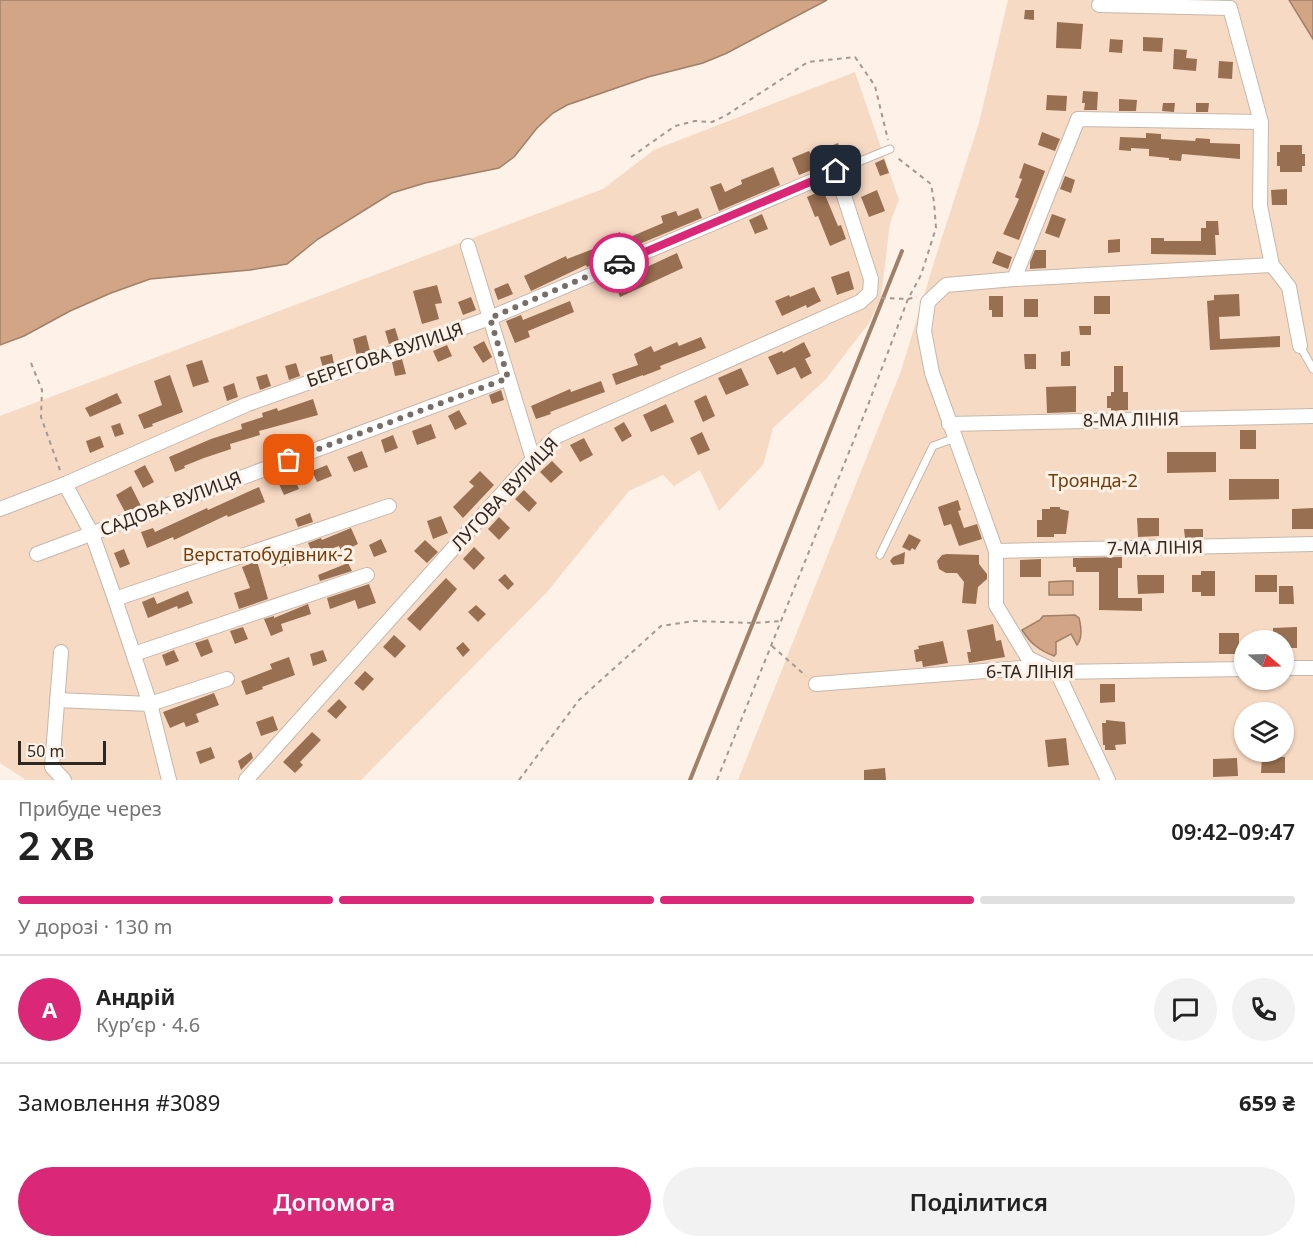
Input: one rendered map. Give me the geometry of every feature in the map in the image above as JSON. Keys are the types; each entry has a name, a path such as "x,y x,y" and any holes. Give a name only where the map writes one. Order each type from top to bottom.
{"street":[{"path":"1099,5 1230,8 1261,122 1260,206 1272,265 1289,287 1300,346"},
{"path":"1014,279 1078,119 1261,122"},
{"path":"836,171 872,279 870,293"},
{"name":"БЕРЕГОВА ВУЛИЦЯ","path":"0,509 65,484 248,404 490,318 836,171"},
{"path":"468,246 533,459"},
{"path":"1108,780 1057,672 1028,658 996,605 996,551 932,373 924,331 928,302 946,285 1014,279 1272,265"},
{"name":"ЛУГОВА ВУЛИЦЯ","path":"246,780 533,459 557,436 860,302 870,293"},
{"name":"САДОВА ВУЛИЦЯ","path":"37,554 508,378"},
{"name":"8-МА ЛІНІЯ","path":"949,424 1313,416"},
{"path":"65,484 92,534 116,599 150,704 169,780"},
{"path":"116,599 389,507"},
{"name":"7-МА ЛІНІЯ","path":"996,551 1313,544"},
{"path":"134,654 367,575"},
{"path":"61,652 52,767 64,780"},
{"name":"6-ТА ЛІНІЯ","path":"816,684 1023,668 1057,672 1234,669"},
{"path":"1294,668 1313,668"},
{"path":"57,700 150,704 227,679"}],"lane":[{"path":"836,171 890,149"},
{"path":"1300,346 1313,369"},
{"path":"880,555 933,446 955,438"}],"path":[{"path":"631,157 675,126 695,121 712,122 725,116 808,62 855,57 875,86 890,149 899,161 931,184 934,202 936,228 921,275 908,299 868,405 717,780"},
{"path":"870,293 881,298 908,299"},
{"path":"31,363 42,390 41,417 65,484"},
{"path":"519,780 579,700 661,626 694,621 753,623 781,621"},
{"path":"771,645 816,684"}],"green space":[{"name":"Троянда-2","path":"1008,0 1289,0 1313,39 1313,780 738,780 901,371 979,123"},
{"name":"Верстатобудівник-2","path":"855,72 899,200 890,223 881,298 869,323 826,379 773,428 763,465 719,511 700,470 674,486 663,475 629,491 547,592 361,780 26,780 0,763 0,416 603,189 654,150"}],"shaded area":[{"path":"0,0 827,0 727,53 703,63 648,77 567,105 553,113 537,128 514,157 499,168 425,183 392,193 318,239 287,264 250,270 150,279 70,311 24,336 0,345"},
{"path":"1289,0 1313,0 1313,39"},
{"path":"1073,581 1073,595 1049,595 1049,582"},
{"path":"1075,615 1079,618 1081,635 1079,642 1077,645 1071,634 1056,642 1054,656 1036,646 1022,630 1043,616"}],"building":[{"path":"1025,10 1034,10 1034,20 1024,19"},
{"path":"1057,22 1083,24 1081,49 1056,48"},
{"path":"1143,37 1163,38 1162,52 1143,51"},
{"path":"1110,39 1123,40 1122,53 1109,52"},
{"path":"1174,49 1187,50 1186,58 1197,59 1196,71 1173,69"},
{"path":"1219,61 1233,62 1232,79 1218,78"},
{"path":"1083,91 1098,92 1097,110 1084,110"},
{"path":"1047,95 1067,96 1066,111 1046,110"},
{"path":"1119,99 1137,100 1136,111 1119,111"},
{"path":"1163,103 1175,103 1174,112 1162,111"},
{"path":"1196,103 1209,103 1208,112 1196,112"},
{"path":"1042,132 1060,139 1055,151 1038,145"},
{"path":"1146,133 1161,134 1161,139 1195,141 1196,138 1210,139 1210,143 1240,144 1240,159 1182,154 1181,161 1149,156 1149,149 1119,150 1120,137 1146,138"},
{"path":"838,143 844,160 829,163 799,175 792,158 809,151 811,154"},
{"path":"1280,145 1302,145 1305,166 1302,166 1302,172 1280,172 1280,166 1277,166 1277,152 1280,152"},
{"path":"884,159 889,173 880,176 875,163"},
{"path":"1024,163 1045,171 1019,240 1003,234 1019,199 1015,197 1022,179 1019,178"},
{"path":"773,167 780,185 719,211 710,187 721,183 725,192 742,184 741,180"},
{"path":"1065,176 1075,180 1071,193 1060,189"},
{"path":"1287,189 1287,205 1272,205 1271,190"},
{"path":"823,190 846,239 830,246 818,216 815,217 807,197"},
{"path":"877,190 885,211 869,217 861,197"},
{"path":"698,208 702,218 637,245 615,252 608,237 620,232 623,240 663,223 661,216 676,211 678,216"},
{"path":"762,214 768,229 755,234 749,220"},
{"path":"1052,214 1066,219 1059,238 1045,233"},
{"path":"1206,221 1218,221 1219,235 1215,235 1216,255 1151,254 1151,238 1164,238 1164,241 1201,241 1201,228 1206,228"},
{"path":"1120,239 1120,252 1108,253 1108,240"},
{"path":"593,249 598,262 587,267 586,265 531,291 524,276 566,256 567,259"},
{"path":"1035,250 1046,250 1046,268 1030,269"},
{"path":"997,251 1012,257 1008,269 992,263"},
{"path":"677,253 683,268 620,297 614,282"},
{"path":"849,271 854,289 837,295 831,277"},
{"path":"508,283 513,294 498,300 494,289"},
{"path":"437,285 442,303 435,304 439,319 422,324 413,291"},
{"path":"814,287 821,301 782,316 775,301"},
{"path":"1239,294 1240,316 1219,317 1220,339 1280,336 1280,347 1210,350 1207,301 1214,300 1214,295"},
{"path":"989,296 1003,296 1003,317 992,317 992,310 989,310"},
{"path":"1094,296 1110,296 1110,314 1094,314"},
{"path":"471,297 476,310 463,315 458,302"},
{"path":"1024,299 1038,299 1038,317 1024,317"},
{"path":"570,301 574,312 528,331 530,337 515,343 506,321 521,315 523,320"},
{"path":"1079,326 1091,326 1091,335 1080,335"},
{"path":"395,328 399,341 389,344 385,331"},
{"path":"366,335 370,351 357,356 353,339"},
{"path":"701,337 706,348 660,366 661,369 616,385 612,374 638,365 634,354 651,346 654,352 677,342 679,346"},
{"path":"484,341 492,357 483,363 473,347"},
{"path":"804,342 811,356 805,359 812,373 801,379 795,367 777,375 768,357 782,351 783,353"},
{"path":"447,345 452,356 438,362 433,351"},
{"path":"1070,351 1070,366 1061,366 1061,352"},
{"path":"332,354 334,364 323,368 320,357"},
{"path":"1024,354 1036,354 1036,369 1025,369"},
{"path":"402,359 406,374 395,376 392,362"},
{"path":"202,360 209,382 193,387 186,365"},
{"path":"296,363 300,376 289,380 285,366"},
{"path":"1114,366 1123,366 1123,392 1128,392 1128,410 1111,411 1111,408 1107,408 1107,396 1111,396 1111,392 1114,392"},
{"path":"741,368 749,385 726,395 718,378"},
{"path":"267,374 271,386 260,390 256,377"},
{"path":"170,375 183,412 144,429 138,415 162,405 154,381"},
{"path":"601,381 605,392 536,419 531,406 570,389 571,392"},
{"path":"234,383 238,397 227,401 223,387"},
{"path":"1076,386 1076,412 1047,413 1046,387"},
{"path":"501,390 504,400 492,404 489,395"},
{"path":"117,393 122,403 90,417 85,408"},
{"path":"706,395 715,416 703,422 694,401"},
{"path":"313,399 318,415 259,431 260,435 230,444 231,449 184,466 185,468 175,472 169,457 242,429 241,424 263,417 262,413 277,408 278,411"},
{"path":"666,404 674,422 651,432 643,415"},
{"path":"459,410 467,424 455,430 448,416"},
{"path":"624,422 632,436 622,442 614,428"},
{"path":"120,423 124,434 115,437 111,426"},
{"path":"431,424 436,438 417,445 412,431"},
{"path":"1240,430 1256,430 1256,449 1240,449"},
{"path":"702,432 710,450 698,455 690,438"},
{"path":"393,435 398,448 385,453 381,440"},
{"path":"100,436 104,447 90,453 86,441"},
{"path":"584,438 593,455 580,462 570,445"},
{"path":"362,451 368,467 354,472 347,457"},
{"path":"1167,452 1216,452 1216,472 1167,473"},
{"path":"552,461 563,472 551,483 540,472"},
{"path":"145,465 154,482 143,488 134,471"},
{"path":"327,465 332,476 317,482 312,471"},
{"path":"480,471 494,485 463,518 453,507 474,486 469,482"},
{"path":"294,478 299,489 284,495 279,484"},
{"path":"1229,479 1279,479 1279,499 1229,500"},
{"path":"131,486 141,506 125,512 116,495"},
{"path":"259,487 265,502 228,517 227,515 174,540 173,537 147,548 141,532 153,528 155,532"},
{"path":"524,490 537,503 529,512 515,499"},
{"path":"958,500 961,510 958,511 964,528 977,524 982,539 959,546 951,524 944,526 938,507"},
{"path":"1050,507 1060,507 1060,509 1069,511 1066,534 1037,537 1037,520 1042,520 1042,509 1050,509"},
{"path":"1313,508 1313,529 1292,529 1292,509"},
{"path":"310,513 313,522 298,527 295,519"},
{"path":"441,516 448,533 433,539 427,521"},
{"path":"499,517 510,528 499,540 488,529"},
{"path":"1137,518 1159,518 1159,536 1138,537"},
{"path":"351,528 358,544 342,552 339,546 313,555 308,543"},
{"path":"1184,529 1203,529 1203,537 1185,538"},
{"path":"909,534 921,540 915,550 912,548 910,551 902,547"},
{"path":"381,539 387,552 374,557 369,545"},
{"path":"425,540 438,552 427,563 414,551"},
{"path":"474,547 485,558 474,570 463,559"},
{"path":"124,549 130,564 120,568 114,553"},
{"path":"290,550 294,562 282,567 277,555"},
{"path":"905,552 904,564 893,565 890,561 893,557"},
{"path":"942,555 979,555 979,564 987,574 987,579 978,587 976,604 962,603 964,582 957,573 946,573 939,569 937,561"},
{"path":"1122,557 1122,568 1118,568 1118,598 1142,598 1142,611 1099,610 1099,572 1076,572 1076,567 1073,567 1073,558"},
{"path":"1041,559 1041,577 1020,577 1020,560"},
{"path":"257,561 268,599 239,609 234,593 250,588 242,567"},
{"path":"348,563 352,571 320,581 318,575"},
{"path":"1201,571 1215,571 1215,596 1201,596 1201,592 1192,592 1192,575 1201,575"},
{"path":"505,574 514,584 508,590 498,580"},
{"path":"1137,575 1164,575 1164,593 1138,594"},
{"path":"1255,575 1277,575 1277,592 1255,592"},
{"path":"446,578 457,589 420,631 407,619"},
{"path":"369,584 376,603 358,609 355,600 330,609 327,598"},
{"path":"1279,586 1293,586 1294,604 1279,604"},
{"path":"188,591 193,603 178,609 177,606 148,618 142,602 154,597 157,604"},
{"path":"308,604 311,614 281,624 283,631 271,636 264,619 274,616 274,618"},
{"path":"476,605 486,614 478,622 468,612"},
{"path":"993,624 996,641 1001,640 1005,657 969,663 967,652 971,652 967,630"},
{"path":"243,627 248,639 235,644 230,631"},
{"path":"1297,627 1297,648 1294,648 1294,630 1273,630 1273,628"},
{"path":"1219,633 1234,633 1234,654 1219,654"},
{"path":"394,635 406,646 395,658 383,647"},
{"path":"208,639 213,652 201,657 195,643"},
{"path":"943,641 948,663 923,667 922,661 916,662 914,650 919,649 918,646"},
{"path":"463,642 470,650 463,657 456,648"},
{"path":"174,650 179,661 166,666 162,655"},
{"path":"323,650 327,661 313,666 310,654"},
{"path":"289,657 295,675 246,695 241,681 272,669 270,664"},
{"path":"365,671 374,679 363,691 354,683"},
{"path":"1100,684 1115,684 1115,702 1100,703"},
{"path":"214,693 219,705 196,714 199,722 186,727 184,722 170,728 163,712"},
{"path":"339,699 347,707 336,719 327,711"},
{"path":"273,716 278,730 261,736 256,722"},
{"path":"1106,720 1125,722 1126,744 1115,745 1116,750 1105,750 1105,745 1103,745 1102,723 1106,723"},
{"path":"312,732 321,740 300,762 303,765 295,773 283,762"},
{"path":"1066,738 1069,765 1048,767 1045,740"},
{"path":"211,747 215,758 200,764 196,752"},
{"path":"251,752 253,758 241,770 238,761"},
{"path":"1234,758 1234,762 1237,762 1238,776 1213,777 1213,759"},
{"path":"1262,762 1285,762 1285,773 1261,773"},
{"path":"885,768 886,780 864,780 864,770"}],"waterway":[{"path":"690,780 902,251"}],"way so far":[{"path":"289,460 508,378 490,318 619,263"}],"route":[{"path":"619,263 836,171"}]}
